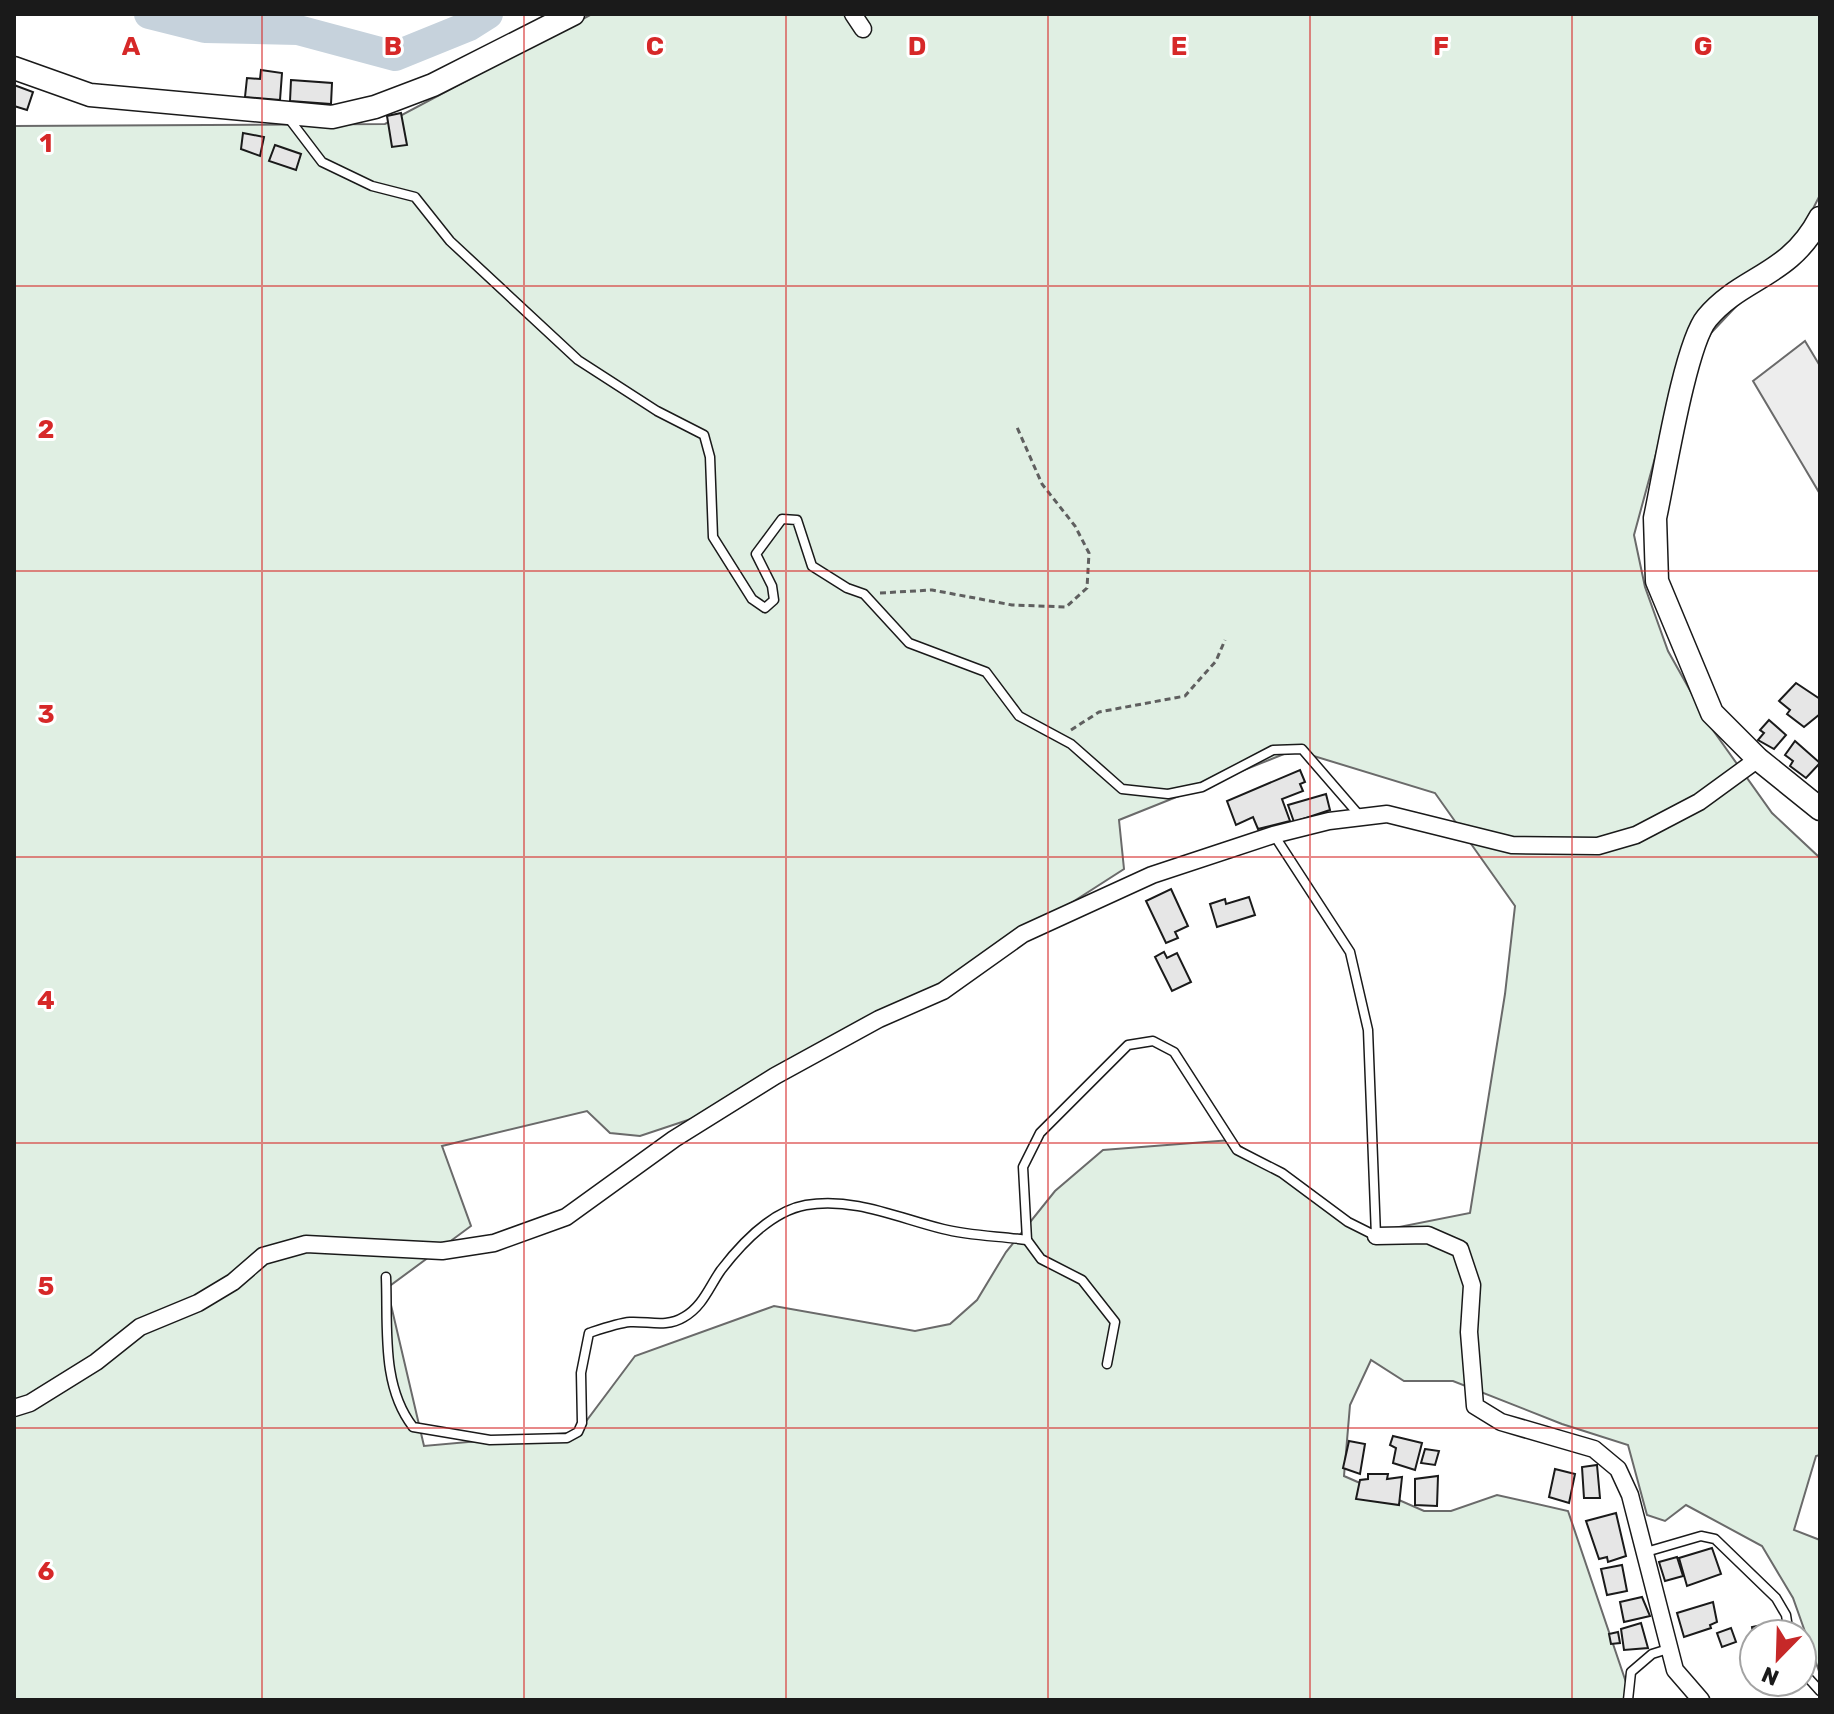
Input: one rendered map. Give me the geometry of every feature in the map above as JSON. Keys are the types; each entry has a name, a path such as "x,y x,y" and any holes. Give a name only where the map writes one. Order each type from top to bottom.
{"street":[{"path":"14,68 90,95 332,117 375,107 433,85 573,14"},
{"path":"853,14 863,29"},
{"path":"1820,218 1792,257 1726,301 1699,329 1655,518 1657,581 1683,650 1712,713 1758,759 1820,809"},
{"path":"14,1408 30,1403 96,1362 140,1327 198,1303 233,1282 263,1256 306,1244 442,1251 494,1243 566,1217 715,1111 879,1019 943,991 1023,934 1152,875 1273,835 1387,814 1512,845 1598,846 1636,835 1699,802 1758,759"},
{"path":"1376,1236 1428,1235 1460,1249 1472,1285 1469,1332 1475,1406 1501,1422 1594,1449 1618,1469 1630,1495 1646,1552 1668,1649 1684,1684 1701,1700"}],"lane":[{"path":"286,115 322,162 372,186 415,197 450,241 578,360 657,411 704,435 710,457 713,537 752,599 765,608 774,600 772,586 756,554 782,519 797,520 812,566 847,588 864,594 909,643 986,672 1019,716 1061,737 1122,789 1168,794 1202,787 1273,750 1302,749 1361,817"},
{"path":"1107,1364 1115,1322 1082,1280 1041,1259 1027,1240 1023,1167 1040,1133 1128,1045 1153,1041 1174,1052 1237,1150 1282,1173 1348,1222 1376,1236 1368,1030 1350,952 1273,835"},
{"path":"386,1277 390,1375 398,1408 413,1427 490,1440 567,1438 578,1432 582,1423 581,1373 589,1333 629,1322 670,1323 684,1317 701,1304 722,1269 756,1231 777,1215 803,1206 828,1203 884,1212 945,1230 1027,1240"},
{"path":"1646,1552 1701,1536 1715,1539 1776,1598 1786,1618"},
{"path":"1628,1700 1631,1672 1652,1654 1668,1649"}],"path":[{"path":"864,594 932,590 1012,605 1066,607 1087,588 1089,553 1075,526 1042,484 1016,425"},
{"path":"1061,737 1099,712 1185,696 1216,661 1225,640"}],"green space":[{"path":"592,14 1820,14 1820,195 1795,244 1711,333 1666,417 1634,535 1645,587 1668,651 1710,726 1772,813 1820,858 1820,1455 1816,1456 1794,1530 1820,1540 1820,1674 1818,1618 1800,1618 1793,1598 1762,1546 1686,1505 1665,1521 1647,1515 1628,1445 1562,1424 1453,1381 1404,1381 1371,1360 1350,1405 1344,1476 1424,1511 1451,1511 1497,1495 1568,1511 1632,1700 14,1700 14,126 385,124","holes":["1294,750 1435,793 1515,906 1505,994 1470,1213 1369,1233 1231,1140 1103,1150 1055,1191 1006,1252 977,1300 950,1324 915,1331 774,1306 635,1356 578,1432 424,1446 387,1288 471,1226 442,1146 587,1111 610,1133 640,1136 715,1111 998,950 1124,869 1119,820"]}],"shaded area":[{"path":"1805,341 1820,366 1820,494 1753,381"}],"building":[{"path":"261,70 282,73 280,100 245,97 247,78 260,79"},
{"path":"291,80 332,83 331,104 290,101"},
{"path":"14,85 33,92 27,110 14,106"},
{"path":"401,113 407,145 392,147 387,116"},
{"path":"243,133 264,137 260,156 241,149"},
{"path":"275,145 301,154 296,170 269,161"},
{"path":"1796,683 1820,699 1820,714 1804,727 1787,714 1790,710 1779,701"},
{"path":"1769,720 1786,735 1774,749 1758,740 1764,733 1760,730"},
{"path":"1795,741 1820,763 1806,778 1790,766 1793,761 1785,755"},
{"path":"1300,770 1305,782 1300,784 1303,791 1282,799 1290,821 1258,829 1253,817 1236,825 1227,801"},
{"path":"1326,794 1330,810 1294,822 1288,805"},
{"path":"1171,889 1188,926 1175,932 1178,938 1166,943 1146,901"},
{"path":"1249,897 1255,915 1217,927 1210,904 1225,899 1226,904"},
{"path":"1164,952 1167,958 1177,953 1191,982 1172,991 1155,957"},
{"path":"1393,1436 1422,1443 1415,1470 1393,1463 1396,1448 1390,1445"},
{"path":"1349,1441 1365,1444 1360,1474 1343,1468"},
{"path":"1425,1449 1439,1451 1435,1465 1421,1463"},
{"path":"1597,1465 1600,1498 1584,1498 1582,1467"},
{"path":"1555,1469 1575,1474 1569,1503 1549,1497"},
{"path":"1368,1474 1388,1474 1387,1479 1402,1477 1399,1505 1356,1499 1360,1480 1368,1479"},
{"path":"1438,1476 1437,1506 1415,1505 1415,1479"},
{"path":"1616,1513 1626,1556 1608,1562 1607,1557 1599,1559 1586,1521"},
{"path":"1712,1548 1721,1574 1687,1586 1679,1558"},
{"path":"1677,1557 1683,1576 1665,1581 1659,1562"},
{"path":"1622,1565 1627,1591 1607,1595 1601,1569"},
{"path":"1642,1597 1650,1616 1624,1622 1620,1602"},
{"path":"1713,1602 1717,1622 1710,1625 1711,1628 1684,1637 1677,1613"},
{"path":"1641,1623 1648,1648 1624,1650 1621,1629"},
{"path":"1731,1628 1736,1642 1722,1647 1717,1633"},
{"path":"1618,1632 1620,1643 1611,1644 1609,1634"}],"waterway":[{"path":"149,14 205,28 298,30 395,56 469,26 488,14"}]}
